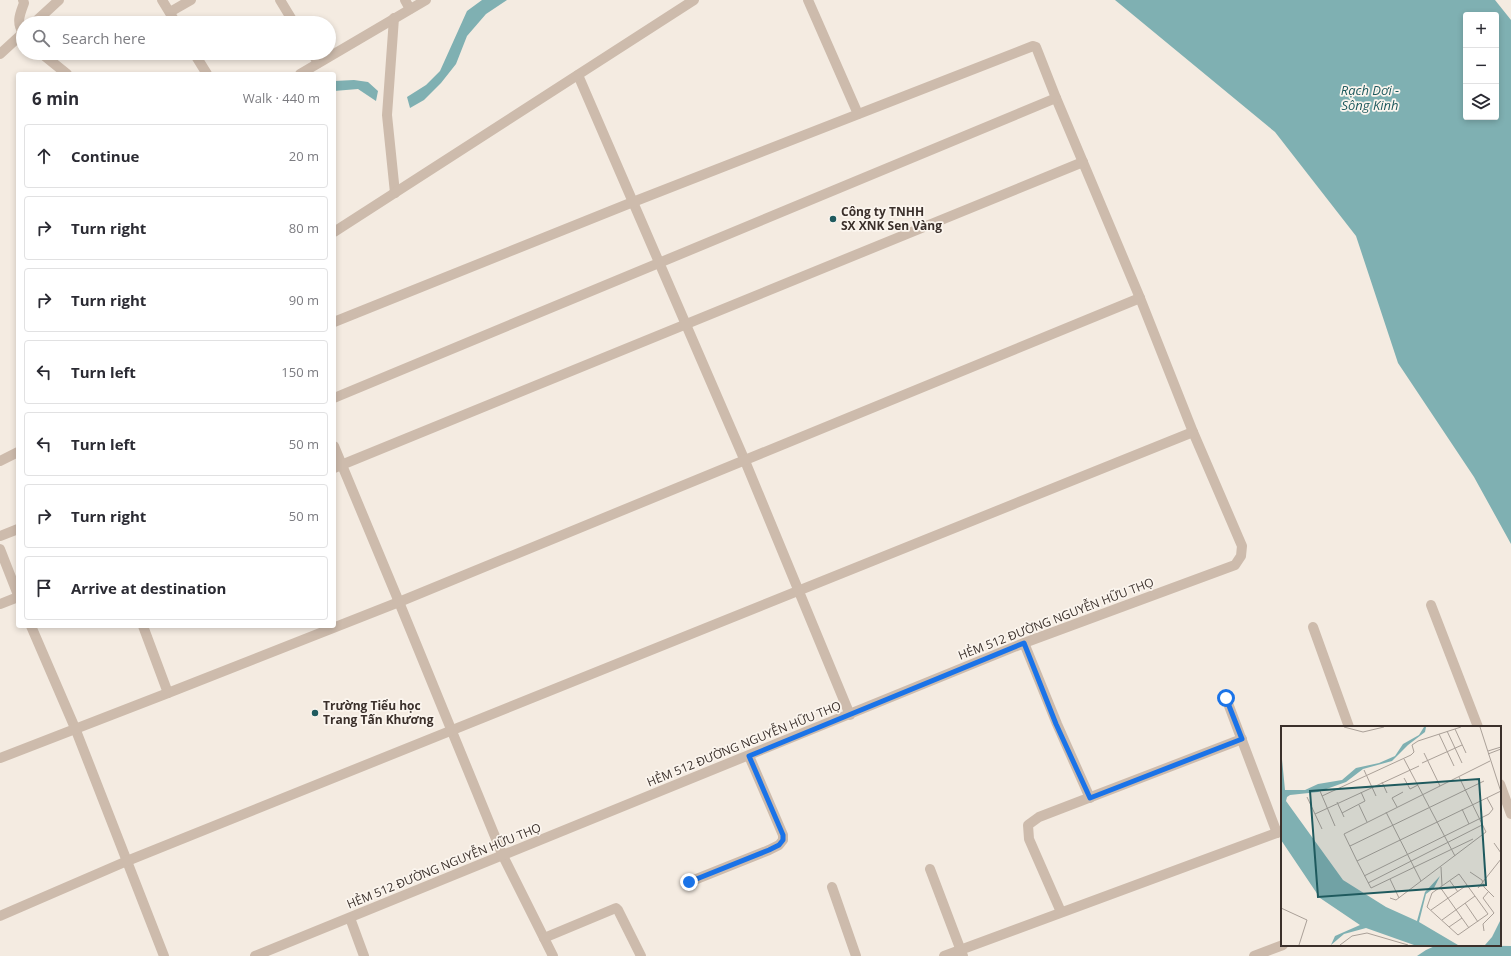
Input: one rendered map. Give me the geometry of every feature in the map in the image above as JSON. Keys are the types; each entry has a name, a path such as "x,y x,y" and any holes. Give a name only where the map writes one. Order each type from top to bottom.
{"street":[{"path":"19,16 24,3 23,0"},
{"path":"42,16 59,0"},
{"path":"162,0 172,16"},
{"path":"170,12 191,0"},
{"path":"280,0 290,16"},
{"path":"405,0 410,9"},
{"path":"336,52 426,0"},
{"path":"336,231 694,0"},
{"path":"808,0 858,114"},
{"path":"394,18 387,115 395,193"},
{"path":"0,54 16,39"},
{"path":"0,916 127,861 452,732 1193,432 1140,298 1036,47 1033,46 633,202 336,321"},
{"path":"50,60 65,72"},
{"path":"198,60 206,72"},
{"path":"303,72 323,60"},
{"path":"578,75 745,461 850,715"},
{"path":"336,397 1056,98"},
{"path":"338,467 1083,162"},
{"path":"336,627 745,461 1140,298"},
{"name":"HẺM 512 ĐƯỜNG NGUYỄN HỮU THỌ","path":"255,956 1024,643 1235,565 1241,556 1242,546 1193,432"},
{"path":"0,461 16,453"},
{"path":"336,456 338,467 399,602 503,856 553,956"},
{"path":"0,536 16,530"},
{"path":"0,549 16,591"},
{"path":"0,604 16,597"},
{"path":"1431,605 1478,726"},
{"path":"1312,627 1349,726"},
{"path":"32,628 75,728 164,956"},
{"path":"145,628 168,693"},
{"path":"0,758 333,628"},
{"path":"1024,643 1056,724 1090,798"},
{"path":"944,956 961,953 1061,912 1280,832 1226,698"},
{"path":"1061,912 1029,839 1028,825 1039,817 1242,739"},
{"path":"689,882 769,850 779,845 783,840 783,835 749,756"},
{"path":"1501,787 1511,814"},
{"path":"930,869 961,953"},
{"path":"832,887 856,956"},
{"path":"544,938 616,908 619,911 641,956"},
{"path":"350,918 364,956"},
{"path":"1254,956 1281,946"}],"water":[{"path":"482,0 507,0 486,14 467,36 456,64 441,83 424,100 410,108 407,97 426,85 440,71 467,11"},
{"name":"Rạch Dơi - Sông Kinh","path":"1115,0 1495,0 1511,20 1511,544 1474,477 1398,363 1356,236 1275,132"},
{"path":"354,80 368,82 378,91 376,101 358,89 336,91 336,81"},
{"path":"1435,946 1511,946 1511,956 1417,956"}],"place":[{"name":"Công ty TNHH SX XNK Sen Vàng","path":"833,219"},
{"name":"Trường Tiểu học Trang Tấn Khương","path":"315,713"}],"route":[{"path":"689,882 769,850 779,845 783,840 783,835 749,756 1024,643 1056,724 1090,798 1242,739 1226,698"}]}
